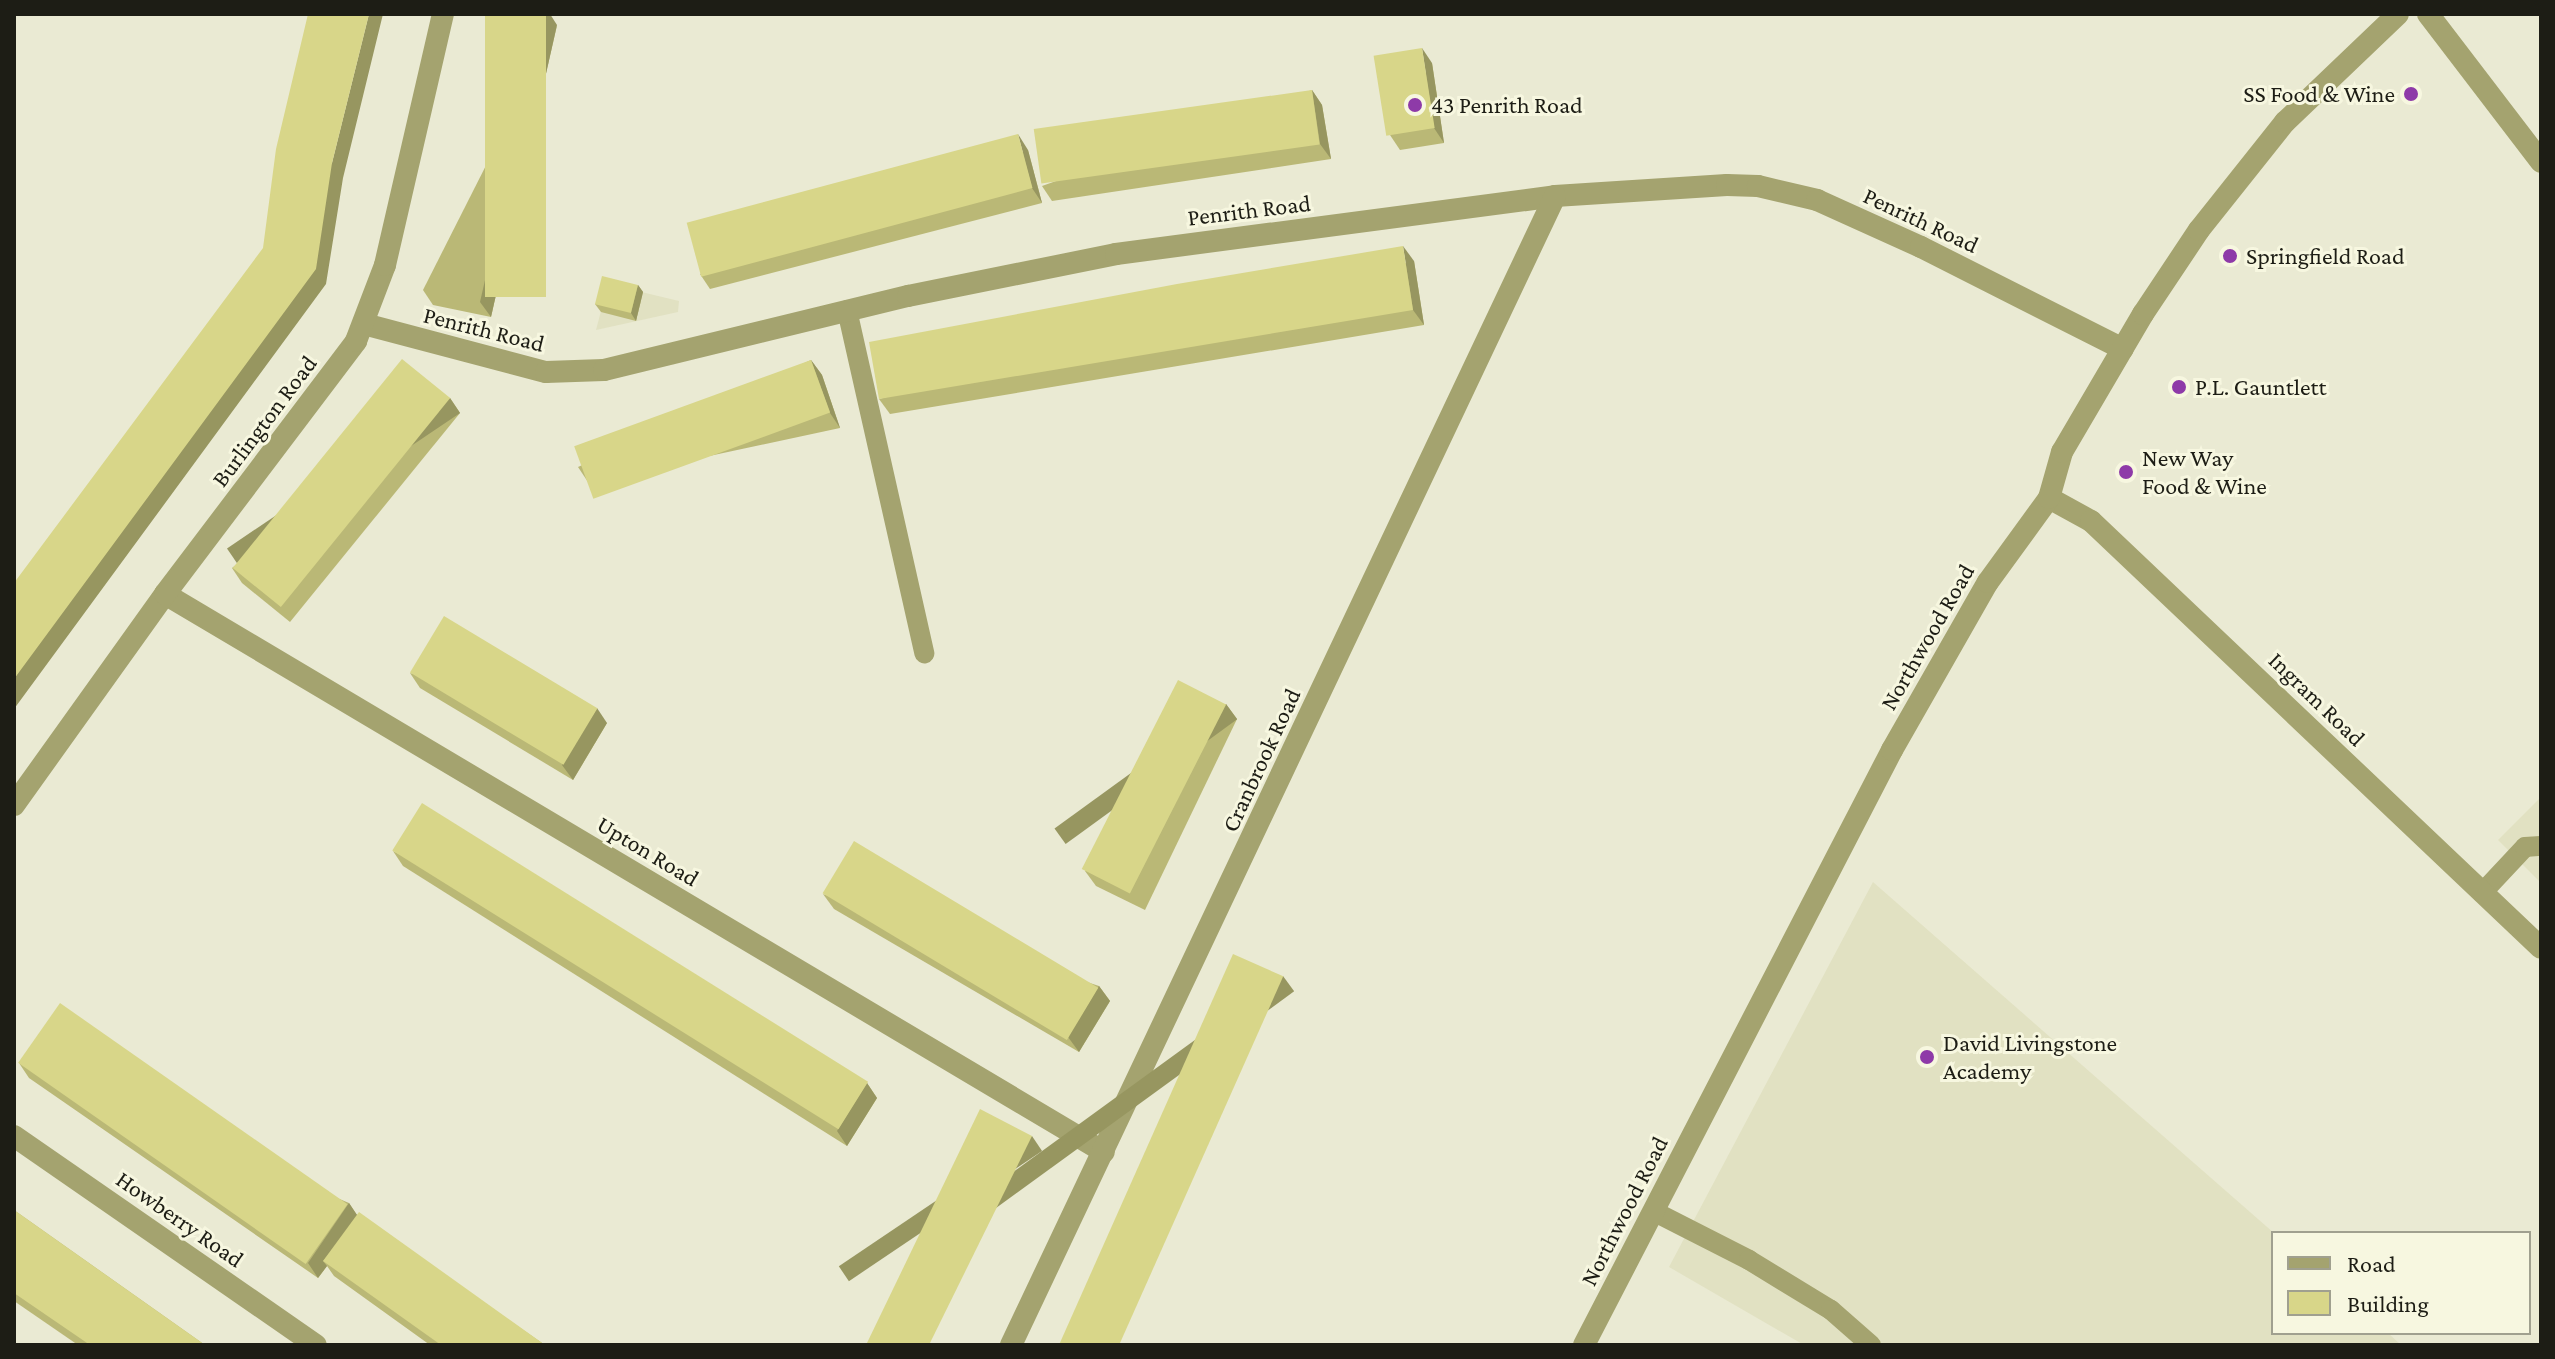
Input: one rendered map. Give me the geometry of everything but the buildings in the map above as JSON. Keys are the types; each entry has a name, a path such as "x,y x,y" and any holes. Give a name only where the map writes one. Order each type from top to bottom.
{"street":[{"name":"Burlington Road","path":"14,805 165,594 342,361 364,324 385,265 443,14"},
{"name":"Northwood Road","path":"1584,1345 1892,750 1988,582 2049,498 2062,452 2123,349 2191,241 2285,122 2398,14"},
{"path":"2428,14 2541,162"},
{"name":"Penrith Road","path":"364,324 524,368 574,372 604,370 847,310 1116,254 1555,196 1727,185 1785,191 1817,200 1921,247 2123,349"},
{"name":"Cranbrook Road","path":"1011,1345 1555,196"},
{"name":"Ingram Road","path":"2049,498 2091,521 2541,948"},
{"name":"Upton Road","path":"165,594 1104,1152"},
{"name":"Howberry Road","path":"14,1136 316,1345"}],"lane":[{"path":"847,310 924,653"},
{"path":"2482,893 2525,847 2541,846"},
{"path":"1653,1211 1749,1260 1831,1310 1871,1345"}],"shaded area":[{"path":"608,284 679,301 678,312 596,330"},
{"path":"2541,797 2541,883 2498,840"},
{"name":"David Livingstone Academy","path":"1873,882 2272,1231 2271,1335 2390,1335 2401,1345 1804,1345 1669,1267"}],"place":[{"name":"SS Food & Wine","path":"2411,94"},
{"name":"43 Penrith Road","path":"1415,105"},
{"name":"Springfield Road","path":"2230,256"},
{"name":"P.L. Gauntlett","path":"2179,387"},
{"name":"New Way Food & Wine","path":"2126,472"},
{"name":"David Livingstone Academy","path":"1927,1057"}]}
